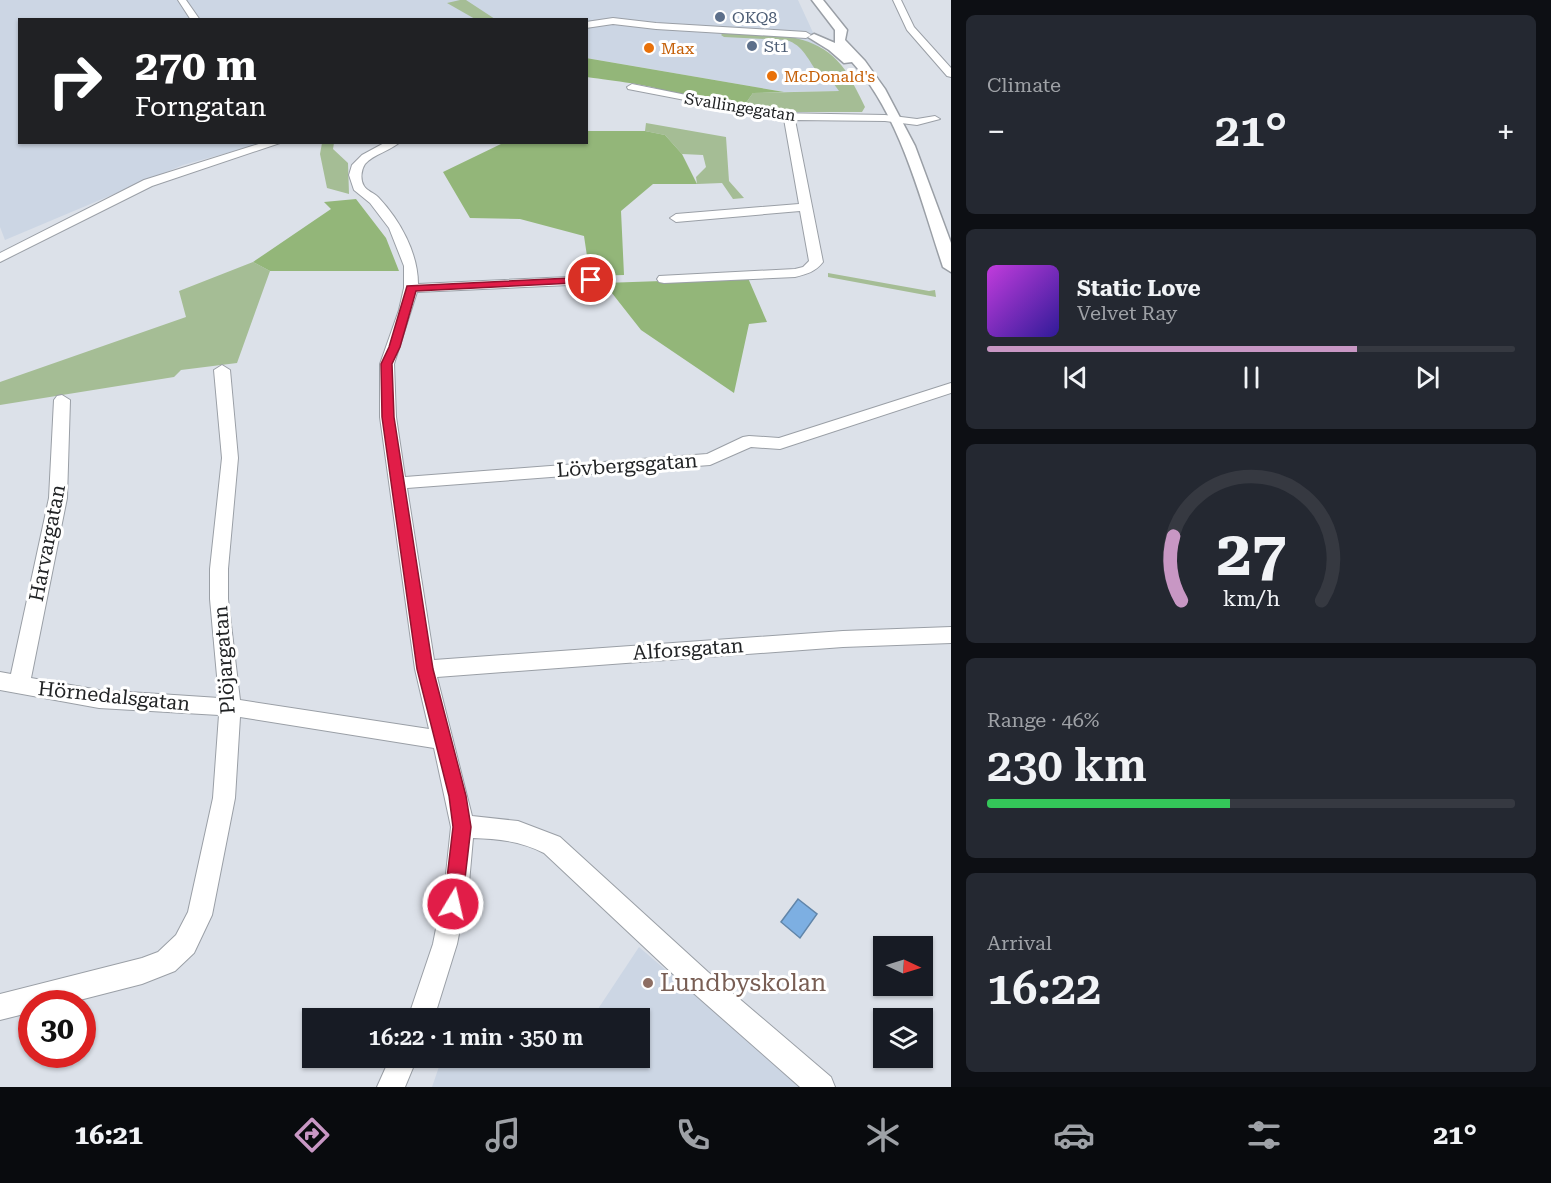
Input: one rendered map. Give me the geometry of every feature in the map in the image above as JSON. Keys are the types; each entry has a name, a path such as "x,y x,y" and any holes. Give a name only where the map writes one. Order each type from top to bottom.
{"street":[{"path":"812,27 816,0"},
{"path":"816,0 838,32 839,41 858,58 882,93 912,163 951,267"},
{"path":"897,0 910,28 951,74"},
{"path":"183,4 195,18"},
{"path":"588,26 604,25 613,29 622,26 812,27 838,32"},
{"path":"812,27 854,65 892,118"},
{"name":"Svallingegatan","path":"632,87 750,112 789,117 892,118 916,122 939,119"},
{"path":"664,279 795,273 808,270 816,262 789,117"},
{"path":"0,258 148,183 272,144"},
{"path":"391,144 366,157 358,165 355,175 358,187 374,200 395,228 411,266 411,288 395,347 387,364 388,417 425,669 457,796 462,827 457,884 445,944 424,1008"},
{"path":"676,218 806,207"},
{"path":"411,288 591,280"},
{"name":"Plöjargatan","path":"0,1006 142,971 166,962 185,944 200,915 224,798 230,707 219,599 219,569 230,458 222,370"},
{"name":"Lövbergsgatan","path":"398,483 711,459 749,441 780,444 951,388"},
{"name":"Harvargatan","path":"10,683 58,498 62,400"},
{"name":"Alforsgatan","path":"425,669 820,640 951,635"},
{"name":"Hörnedalsgatan","path":"10,683 99,699 230,707 442,740"},
{"path":"462,827 500,828 530,833 552,845 699,981 821,1087"},
{"path":"391,1087 400,1068"}],"shaded area":[{"path":"0,0 798,0 840,91 784,92 588,58 588,18 18,18 18,144 259,144 183,165 5,240 0,227"},
{"name":"Lundbyskolan","path":"639,947 802,1087 432,1087 439,1068 650,1068 650,1008 599,1008"}],"green space":[{"path":"466,0 493,18 473,18 447,3"},
{"path":"724,32 774,34 821,47 845,70 865,107 862,112 783,112 743,107 753,93 839,91 828,76 819,74 792,42 724,37 721,35"},
{"path":"588,58 784,92 753,93 743,107 626,82 588,77"},
{"path":"646,123 726,137 729,181 744,198 733,199 722,183 697,184 696,177 706,167 703,155 682,154 665,135 645,131"},
{"path":"588,131 645,131 665,135 682,154 697,184 653,184 621,211 624,275 590,276 584,236 520,219 470,218 443,172 501,144 588,144"},
{"path":"322,144 334,144 333,149 348,163 349,194 327,188 320,154"},
{"path":"356,199 386,238 399,271 270,271 253,262 331,209 324,202"},
{"path":"253,262 270,271 237,363 181,370 174,377 0,405 0,382 186,317 179,291"},
{"path":"828,273 929,291 935,290 936,297 828,277"},
{"path":"748,278 767,322 749,324 734,393 641,330 604,283"}],"water":[{"path":"798,899 817,914 800,938 781,922"}],"place":[{"name":"OKQ8","path":"720,17"},
{"name":"St1","path":"752,46"},
{"name":"Max","path":"649,48"},
{"name":"McDonald's","path":"772,76"},
{"name":"Lundbyskolan","path":"648,983"}],"route":[{"path":"453,904 462,827 457,796 425,669 388,417 387,364 395,347 411,288 591,280"}]}
